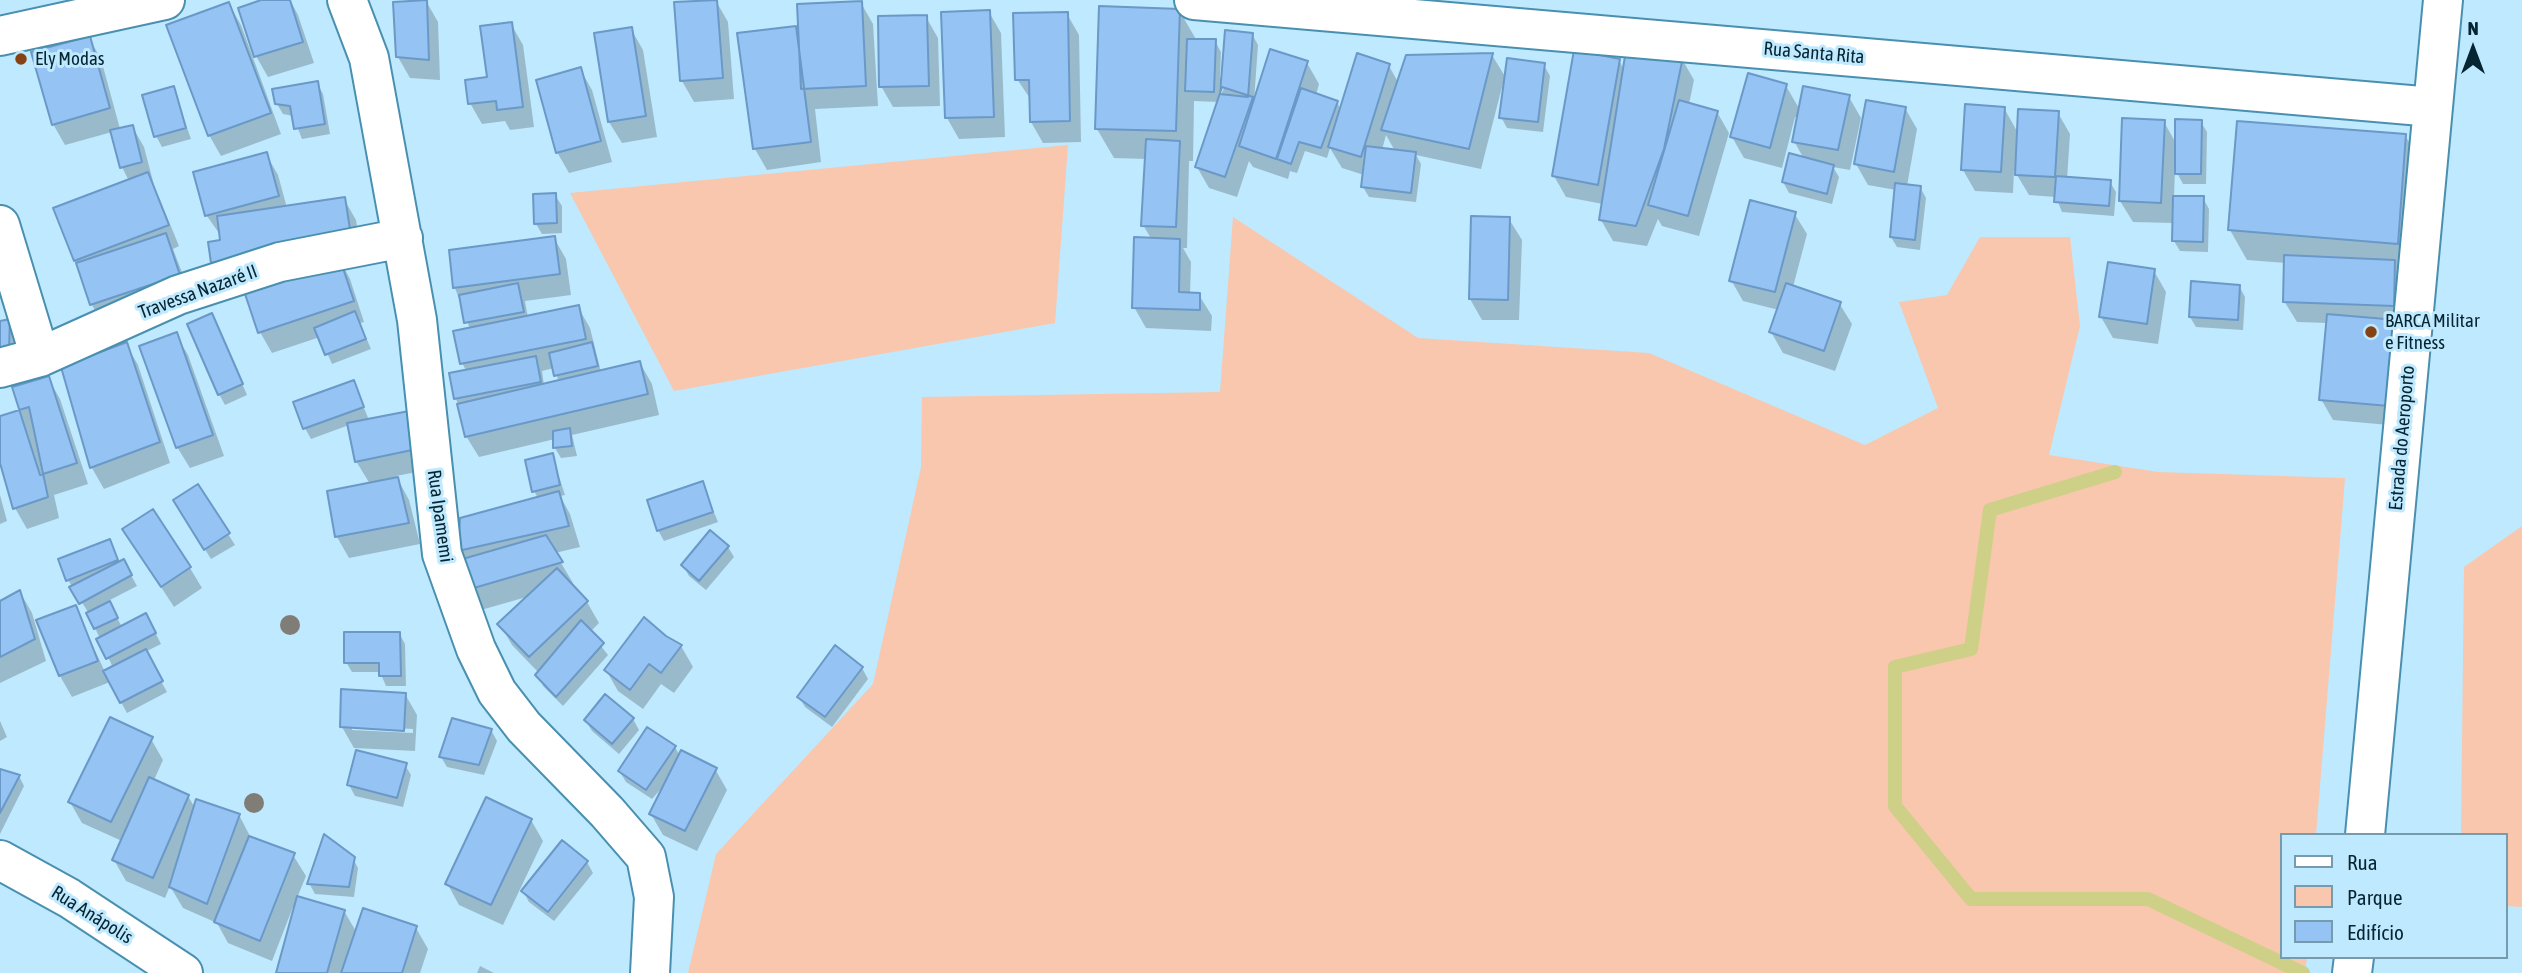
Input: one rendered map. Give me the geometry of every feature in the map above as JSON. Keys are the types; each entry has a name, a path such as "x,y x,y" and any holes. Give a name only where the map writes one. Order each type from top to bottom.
{"street":[{"path":"0,36 165,0"},
{"name":"Rua Ipamemi","path":"347,0 369,58 403,238 417,320 442,554 476,649 497,692 524,727 607,812 646,857 654,898 650,973"},
{"name":"Rua Santa Rita","path":"1194,0 2432,107"},
{"name":"Estrada do Aeroporto","path":"2365,833 2443,0"},
{"path":"0,225 40,357"},
{"name":"Travessa Nazaré II","path":"0,368 40,357 178,295 280,262 403,238"},
{"name":"Rua Anápolis","path":"0,860 69,898 183,973"}],"green space":[{"path":"1068,145 1055,323 674,391 570,193"},
{"path":"1233,217 1418,338 1649,353 1865,445 1938,408 1899,302 1947,295 1980,237 2070,237 2080,326 2049,455 2158,472 2345,478 2316,833 2280,833 2280,959 2307,959 2305,973 688,973 716,854 873,684 921,467 922,397 1220,392"},
{"path":"2522,526 2522,907 2508,906 2508,833 2461,833 2464,567"}],"building":[{"path":"261,0 290,0 303,42 254,57 238,8"},
{"path":"427,0 429,60 396,57 393,2"},
{"path":"717,0 723,78 680,81 674,2"},
{"path":"862,1 866,86 801,89 797,4"},
{"path":"229,2 271,113 208,136 166,25"},
{"path":"1099,6 1180,9 1176,131 1095,129"},
{"path":"990,10 994,117 945,118 941,12"},
{"path":"1068,12 1070,121 1030,122 1029,80 1015,80 1013,13"},
{"path":"927,15 929,86 879,87 878,16"},
{"path":"512,22 523,107 497,110 496,101 468,104 465,80 487,77 480,26"},
{"path":"796,26 811,142 753,149 737,33"},
{"path":"632,27 646,116 608,122 594,33"},
{"path":"1225,30 1253,33 1248,97 1220,94"},
{"path":"90,36 110,108 52,125 31,52"},
{"path":"1187,39 1216,39 1214,92 1185,91"},
{"path":"1270,49 1308,61 1276,159 1239,146"},
{"path":"1574,50 1620,59 1598,185 1552,176"},
{"path":"1357,53 1390,64 1361,157 1328,147"},
{"path":"1493,53 1469,149 1381,130 1406,55"},
{"path":"1625,56 1683,57 1664,149 1636,226 1599,220"},
{"path":"1507,58 1545,63 1538,122 1499,118"},
{"path":"581,67 601,141 556,153 536,80"},
{"path":"1748,73 1787,84 1770,148 1730,137"},
{"path":"318,81 325,124 294,129 290,106 275,104 272,89"},
{"path":"174,86 186,128 154,137 142,95"},
{"path":"1803,86 1850,95 1838,150 1792,142"},
{"path":"1222,87 1253,97 1225,177 1195,167"},
{"path":"1301,88 1338,101 1321,148 1299,142 1291,164 1277,159"},
{"path":"1679,100 1718,111 1688,216 1648,205"},
{"path":"1866,100 1906,107 1894,172 1854,164"},
{"path":"1965,104 2005,107 2001,172 1961,170"},
{"path":"2018,109 2059,111 2055,177 2015,175"},
{"path":"2122,118 2165,120 2161,203 2119,201"},
{"path":"2175,119 2202,120 2201,174 2175,174"},
{"path":"2237,121 2406,134 2398,244 2228,230"},
{"path":"133,125 142,162 120,168 110,130"},
{"path":"1146,139 1180,141 1176,227 1141,226"},
{"path":"1366,146 1416,152 1411,193 1361,187"},
{"path":"267,152 279,196 205,216 193,172"},
{"path":"1789,153 1834,165 1827,194 1782,182"},
{"path":"148,172 169,225 74,261 53,208"},
{"path":"2056,176 2111,180 2109,206 2054,202"},
{"path":"1895,183 1921,186 1915,240 1890,237"},
{"path":"556,193 557,223 534,224 533,194"},
{"path":"2173,196 2204,196 2203,242 2172,241"},
{"path":"345,197 352,242 211,263 208,242 220,240 217,216"},
{"path":"1750,200 1796,212 1775,292 1729,281"},
{"path":"1471,216 1510,217 1508,300 1469,299"},
{"path":"166,233 180,275 90,305 76,263"},
{"path":"555,236 560,274 453,288 449,250"},
{"path":"1134,237 1180,239 1179,292 1200,293 1200,310 1132,308"},
{"path":"2284,255 2395,260 2394,306 2283,302"},
{"path":"339,256 354,301 258,333 243,288"},
{"path":"2108,262 2155,269 2147,324 2099,317"},
{"path":"2191,281 2240,285 2238,320 2189,317"},
{"path":"518,283 524,312 464,323 459,295"},
{"path":"1786,283 1841,302 1824,351 1769,332"},
{"path":"579,305 586,339 460,364 453,331"},
{"path":"355,311 366,339 325,355 314,328"},
{"path":"212,313 243,384 218,395 187,324"},
{"path":"2327,314 2397,320 2389,406 2319,400"},
{"path":"10,319 9,350 0,352 0,321"},
{"path":"177,332 213,435 176,448 139,346"},
{"path":"127,342 160,442 90,468 61,367"},
{"path":"592,342 598,366 554,376 549,353"},
{"path":"536,356 541,382 454,399 449,373"},
{"path":"640,361 648,394 465,437 457,404"},
{"path":"49,376 77,463 40,475 12,387"},
{"path":"354,380 364,407 303,429 293,402"},
{"path":"29,407 48,497 13,509 0,463 0,416"},
{"path":"409,411 417,449 355,462 347,423"},
{"path":"570,428 572,446 553,448 553,431"},
{"path":"553,453 560,485 532,492 525,460"},
{"path":"398,477 409,523 335,537 327,491"},
{"path":"703,481 713,512 657,531 647,500"},
{"path":"198,484 230,533 204,550 173,500"},
{"path":"559,491 569,526 458,551 460,518"},
{"path":"153,509 191,567 161,587 122,529"},
{"path":"710,530 729,546 699,581 681,565"},
{"path":"546,535 563,562 467,590 459,560"},
{"path":"110,539 118,560 66,581 58,559"},
{"path":"124,559 132,575 79,604 69,587"},
{"path":"557,568 588,601 529,657 497,624"},
{"path":"20,590 35,639 0,657 0,601"},
{"path":"110,601 118,618 94,629 86,613"},
{"path":"76,605 98,661 59,676 36,620"},
{"path":"146,613 156,633 106,659 96,639"},
{"path":"644,617 666,636 682,645 661,673 649,664 630,690 604,670"},
{"path":"581,620 604,643 556,697 535,675"},
{"path":"344,632 400,632 401,676 379,676 379,663 344,663"},
{"path":"835,645 863,667 825,717 797,697"},
{"path":"146,649 163,681 120,703 103,671"},
{"path":"341,689 406,693 404,731 340,727"},
{"path":"605,694 634,718 612,744 584,720"},
{"path":"110,717 153,737 111,822 68,802"},
{"path":"452,718 492,729 479,765 439,757"},
{"path":"647,727 676,746 646,790 618,771"},
{"path":"356,750 407,763 397,798 347,785"},
{"path":"681,750 717,768 685,831 649,814"},
{"path":"0,769 20,775 0,813"},
{"path":"149,777 189,795 153,878 112,860"},
{"path":"486,797 532,819 491,905 445,884"},
{"path":"196,799 240,814 207,904 169,887"},
{"path":"324,834 355,857 349,887 307,884"},
{"path":"249,836 295,853 260,941 214,922"},
{"path":"562,840 588,861 548,912 521,891"},
{"path":"297,896 345,910 327,973 276,973"},
{"path":"363,908 417,926 402,973 341,973"}],"waterway":[{"path":"2115,472 1990,510 1971,649 1895,667 1895,806 1971,899 2148,899 2303,973"}],"place":[{"name":"Ely Modas","path":"21,59"},
{"name":"BARCA Militar e Fitness","path":"2371,332"}]}
